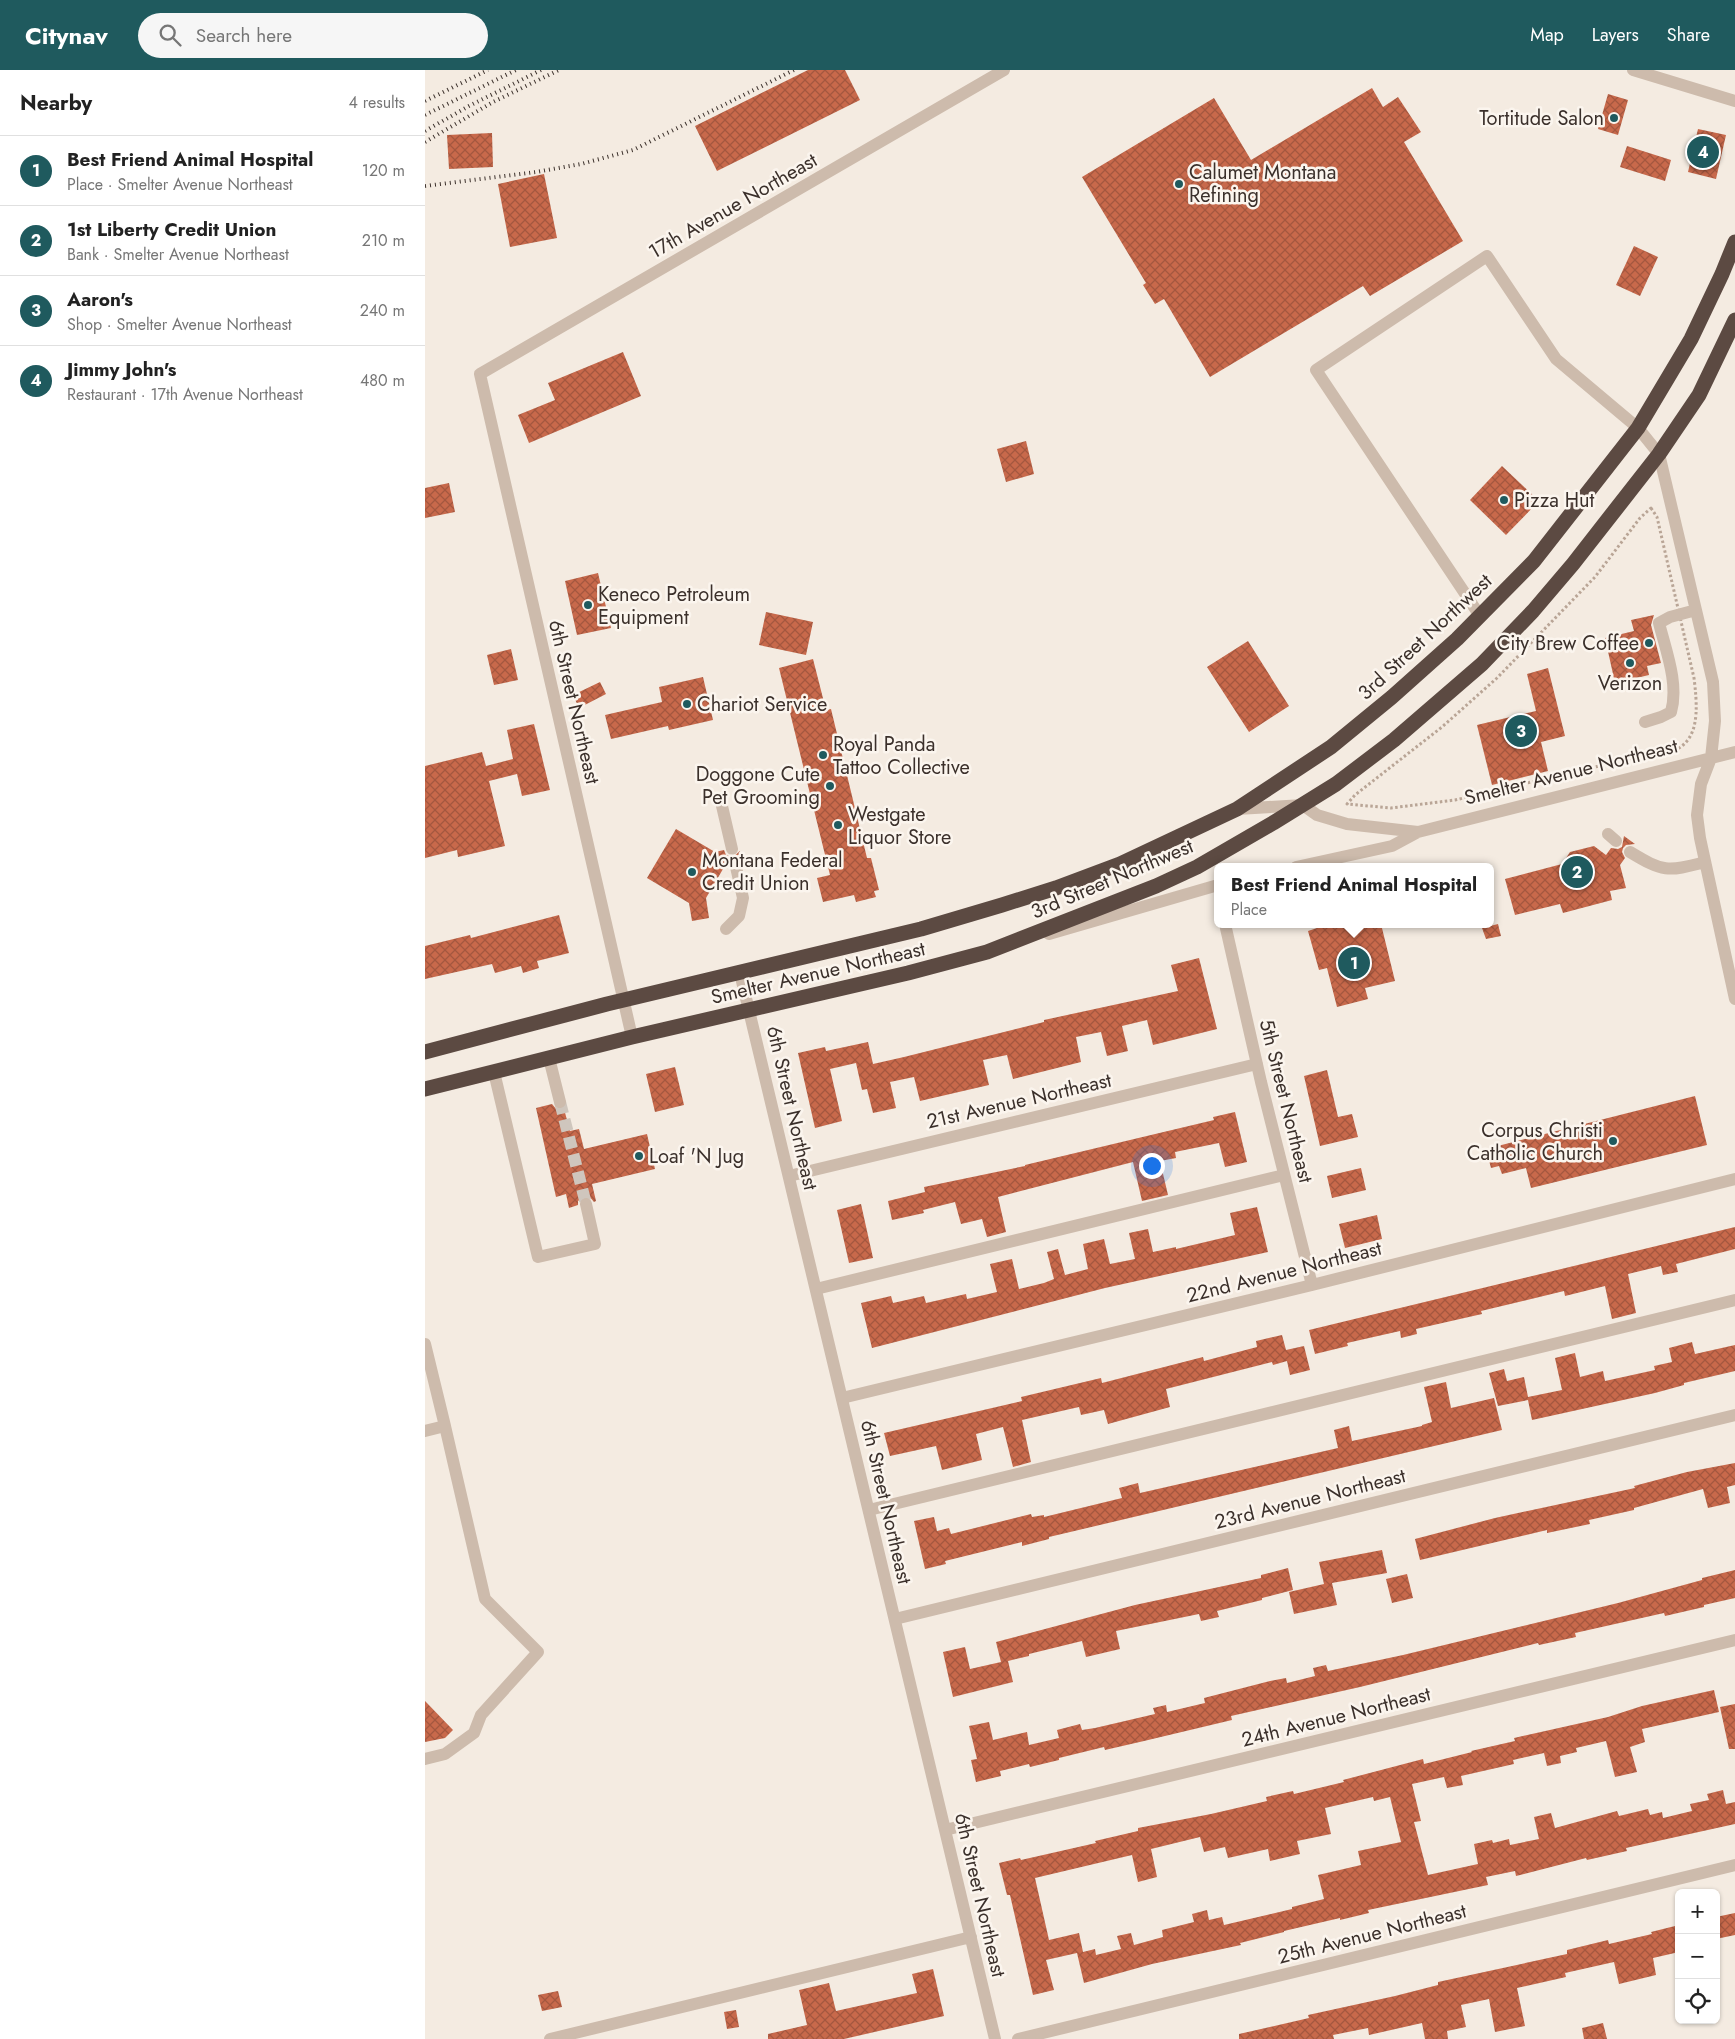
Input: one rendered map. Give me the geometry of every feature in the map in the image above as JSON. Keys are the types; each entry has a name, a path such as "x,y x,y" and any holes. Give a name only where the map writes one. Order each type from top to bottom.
{"highway":[{"name":"3rd Street Northwest","path":"1001,905 1056,888 1120,864 1237,809 1331,748 1457,639 1533,560 1638,428 1691,339 1735,242"},
{"name":"3rd Street Northwest","path":"987,952 1180,874 1214,857 1336,784 1394,740 1482,664 1533,611 1564,574 1659,454 1699,395 1735,320"},
{"name":"Smelter Avenue Northeast","path":"425,1052 623,1000 921,929 1001,905"},
{"name":"Smelter Avenue Northeast","path":"425,1089 987,952"}],"street":[{"name":"17th Avenue Northeast","path":"480,374 1004,70"},
{"path":"1633,70 1735,101"},
{"path":"1479,616 1316,370 1487,256 1556,359 1638,428 1659,454 1713,682 1715,721 1711,758 1701,784 1697,815 1705,862 1735,999"},
{"name":"6th Street Northeast","path":"480,374 632,1038"},
{"path":"1645,722 1661,718 1671,712 1674,701 1672,677 1659,623 1679,614 1696,610"},
{"name":"Smelter Avenue Northeast","path":"1314,863 1392,846 1417,832 1735,752"},
{"path":"1237,809 1303,805"},
{"name":"Smelter Avenue Northeast","path":"1303,805 1317,815 1347,824 1417,832"},
{"path":"723,806 732,849"},
{"path":"1630,852 1653,866 1668,869 1705,862"},
{"path":"726,929 739,916 743,898 736,867"},
{"name":"Smelter Avenue Northeast","path":"987,952 1214,888"},
{"name":"5th Street Northeast","path":"1226,928 1257,1064 1312,1285"},
{"name":"6th Street Northeast","path":"740,973 995,2039"},
{"path":"549,1058 560,1102"},
{"name":"21st Avenue Northeast","path":"789,1176 1257,1064"},
{"path":"494,1072 538,1257 595,1244 586,1204"},
{"path":"816,1289 1285,1175"},
{"name":"22nd Avenue Northeast","path":"842,1398 1312,1285 1735,1179"},
{"path":"869,1510 1735,1300"},
{"path":"425,1344 485,1599 538,1652 481,1715 474,1733 445,1754 425,1759"},
{"name":"23rd Avenue Northeast","path":"895,1620 1735,1415"},
{"path":"425,1431 445,1426"},
{"name":"24th Avenue Northeast","path":"945,1830 1735,1640"},
{"name":"25th Avenue Northeast","path":"1018,2039 1735,1865"},
{"path":"549,2039 971,1937"}],"path":[{"path":"1651,508 1657,517 1679,614 1694,678 1697,705 1697,718 1685,745 1665,754 1633,758 1455,800 1391,808 1347,804 1355,795 1451,719 1504,671 1595,577 1651,508"}],"building":[{"path":"808,70 845,70 860,100 717,171 695,126"},
{"path":"1372,88 1383,107 1398,97 1421,132 1404,142 1463,241 1370,296 1363,286 1210,377 1164,299 1155,304 1143,285 1146,283 1082,177 1214,98 1251,160"},
{"path":"1608,94 1628,100 1618,135 1598,129"},
{"path":"1698,129 1726,135 1716,179 1688,172"},
{"path":"492,133 493,167 449,169 447,135"},
{"path":"1627,146 1671,160 1665,181 1620,167"},
{"path":"544,174 557,238 510,247 498,184"},
{"path":"1634,246 1658,257 1640,296 1616,285"},
{"path":"623,352 641,396 529,443 518,415 555,400 548,383"},
{"path":"1026,441 1034,474 1006,482 997,449"},
{"name":"Pizza Hut","path":"1502,466 1539,501 1506,535 1470,500"},
{"path":"449,483 455,512 425,518 425,488"},
{"path":"598,573 611,628 577,635 565,581"},
{"path":"766,612 813,622 806,655 759,645"},
{"path":"1654,615 1651,625 1661,663 1647,666 1649,675 1615,683 1605,638 1634,631 1631,620"},
{"path":"1248,641 1289,706 1249,732 1207,667"},
{"path":"511,649 518,680 494,685 487,655"},
{"path":"813,659 826,710 831,709 867,858 871,858 879,890 874,891 876,897 856,902 854,895 823,902 817,878 830,875 779,668"},
{"path":"1548,668 1565,736 1541,742 1548,771 1492,785 1477,725 1536,711 1527,674"},
{"path":"703,677 713,720 669,730 668,726 611,739 605,715 662,702 659,687"},
{"path":"600,682 606,694 579,708 573,695"},
{"path":"534,724 550,790 522,796 517,774 489,781 505,846 458,857 457,850 425,858 425,766 482,752 486,766 513,759 507,730"},
{"path":"676,829 715,852 724,850 726,855 733,857 740,851 741,861 735,859 730,861 728,868 723,869 706,898 709,918 692,921 689,903 647,878"},
{"path":"1624,836 1635,844 1626,845 1623,848 1622,852 1625,858 1620,865 1626,888 1610,891 1612,900 1563,913 1560,904 1515,915 1505,879 1562,864 1570,852 1594,846 1606,855 1611,848 1618,849 1622,847"},
{"path":"559,915 569,953 537,961 539,968 523,973 521,966 495,973 492,964 425,979 425,946 470,935 471,938"},
{"path":"1498,924 1501,936 1486,939 1482,928 1494,928 1494,925"},
{"path":"1317,928 1382,928 1395,981 1365,988 1368,999 1337,1007 1327,968 1319,970 1308,931"},
{"path":"1199,958 1217,1029 1153,1045 1147,1020 1122,1026 1128,1051 1107,1056 1101,1032 1076,1037 1081,1062 1013,1079 1007,1055 983,1060 989,1085 920,1101 914,1077 890,1082 896,1108 873,1113 867,1089 862,1090 856,1063 830,1069 842,1121 815,1128 798,1053 825,1047 826,1051 868,1042 873,1064 904,1057 1044,1022 1044,1020 1178,991 1171,965"},
{"path":"675,1067 684,1105 655,1112 646,1074"},
{"path":"1327,1070 1338,1117 1352,1114 1358,1137 1320,1146 1304,1076"},
{"name":"Corpus Christi Catholic Church","path":"1695,1096 1707,1145 1531,1188 1526,1168 1502,1174 1499,1166 1491,1168 1486,1149"},
{"path":"552,1104 557,1110 564,1109 570,1131 579,1129 584,1149 647,1134 655,1169 592,1184 596,1201 594,1202 589,1196 584,1196 578,1201 578,1205 569,1208 566,1194 556,1197 536,1108"},
{"path":"1235,1112 1247,1162 1225,1167 1219,1143 1175,1152 1176,1158 1160,1161 1168,1195 1142,1201 1133,1162 998,1197 1006,1232 987,1237 982,1219 961,1224 955,1202 923,1210 924,1213 892,1220 888,1201 925,1192 924,1187 1025,1166 1214,1120 1213,1117"},
{"path":"1361,1168 1366,1190 1332,1198 1327,1176"},
{"path":"861,1204 873,1258 849,1263 837,1210"},
{"path":"1257,1207 1268,1252 1105,1288 872,1348 861,1303 891,1296 893,1303 924,1296 926,1303 966,1294 967,1299 997,1292 990,1264 1012,1259 1019,1289 1044,1283 1054,1279 1047,1252 1058,1249 1065,1275 1088,1269 1083,1244 1104,1239 1110,1264 1135,1259 1129,1233 1148,1229 1153,1252 1176,1247 1176,1249 1235,1235 1230,1213"},
{"path":"1377,1215 1382,1239 1345,1248 1339,1224"},
{"path":"1735,1227 1735,1249 1676,1264 1678,1272 1663,1275 1661,1266 1628,1274 1636,1313 1612,1319 1605,1286 1565,1296 1564,1291 1481,1311 1482,1314 1416,1329 1417,1334 1401,1338 1400,1331 1347,1343 1348,1346 1315,1354 1309,1330"},
{"path":"1282,1335 1286,1350 1304,1346 1310,1370 1290,1375 1287,1361 1273,1365 1272,1362 1166,1389 1170,1407 1108,1424 1104,1410 1081,1415 1079,1407 1022,1420 1031,1462 1013,1467 1003,1427 976,1434 982,1460 942,1470 936,1446 890,1456 884,1433 1022,1401 1021,1397 1101,1378 1102,1383 1203,1357 1204,1361 1257,1347 1256,1341"},
{"path":"1692,1342 1695,1354 1735,1345 1735,1371 1684,1383 1684,1385 1655,1393 1532,1420 1528,1400 1498,1406 1489,1373 1504,1369 1507,1381 1524,1377 1528,1397 1562,1390 1555,1358 1575,1353 1580,1377 1603,1371 1605,1381 1655,1370 1654,1366 1672,1362 1669,1348"},
{"path":"1446,1382 1451,1408 1494,1398 1502,1430 1049,1537 1049,1539 1022,1546 1022,1542 945,1561 946,1564 925,1569 914,1521 934,1517 937,1531 949,1528 951,1534 1031,1514 1032,1517 1044,1515 1044,1517 1122,1498 1119,1488 1138,1483 1140,1493 1338,1448 1334,1430 1349,1426 1352,1441 1422,1426 1432,1422 1424,1387"},
{"path":"1735,1463 1735,1485 1727,1487 1730,1503 1708,1508 1703,1489 1634,1508 1634,1510 1589,1520 1590,1524 1547,1533 1547,1530 1420,1560 1415,1539 1495,1518 1635,1488 1634,1486 1687,1472"},
{"path":"1382,1550 1387,1573 1332,1583 1337,1605 1294,1614 1289,1592 1324,1584 1319,1562"},
{"path":"1288,1568 1293,1590 1217,1611 1219,1617 1201,1621 1199,1614 1116,1631 1120,1649 1086,1657 1082,1641 1029,1654 1029,1656 1008,1661 1013,1682 953,1697 943,1652 965,1647 970,1669 1001,1662 996,1642 1135,1605 1261,1578 1261,1575"},
{"path":"1735,1570 1735,1598 1704,1605 1704,1607 1665,1616 1664,1613 1575,1633 1576,1637 1539,1645 1538,1643 1360,1687 1231,1716 1232,1720 1105,1750 1104,1747 1030,1767 1029,1764 1000,1771 1001,1776 976,1782 971,1760 977,1759 969,1726 989,1722 993,1740 1027,1732 1029,1745 1059,1738 1057,1730 1080,1724 1082,1730 1095,1728 1155,1714 1153,1708 1166,1705 1167,1712 1205,1703 1204,1698 1270,1681 1286,1678 1287,1683 1315,1676 1313,1668 1326,1665 1328,1671 1403,1655 1618,1603"},
{"path":"1407,1574 1413,1598 1392,1603 1386,1579"},
{"path":"1714,1690 1719,1712 1642,1729 1645,1742 1630,1747 1637,1772 1615,1777 1606,1741 1576,1748 1577,1752 1560,1756 1561,1763 1547,1766 1544,1753 1513,1760 1514,1764 1461,1776 1463,1785 1447,1788 1444,1777 1412,1784 1421,1821 1414,1822 1428,1875 1478,1864 1474,1844 1492,1840 1493,1843 1509,1839 1510,1845 1539,1839 1534,1817 1551,1813 1555,1828 1617,1811 1619,1816 1648,1809 1650,1815 1662,1812 1663,1818 1692,1811 1690,1804 1709,1800 1707,1794 1723,1790 1726,1804 1735,1802 1735,1824 1626,1848 1627,1851 1587,1860 1586,1858 1516,1876 1515,1871 1486,1877 1488,1885 1368,1910 1369,1913 1284,1931 1240,1943 1241,1945 1152,1964 1084,1983 1077,1953 1046,1960 1054,1990 1033,1995 1010,1895 1007,1895 999,1863 1020,1858 1021,1860 1096,1843 1095,1841 1138,1831 1138,1828 1267,1801 1266,1797 1293,1791 1294,1794 1344,1782 1343,1780 1423,1759 1424,1764 1515,1741 1514,1738 1608,1717 1642,1706","holes":["1373,1797 1374,1801 1390,1797 1401,1842 1358,1851 1361,1865 1318,1875 1324,1899 1292,1907 1292,1909 1224,1925 1222,1917 1209,1920 1207,1910 1192,1914 1194,1922 1162,1930 1163,1937 1134,1945 1131,1933 1117,1936 1121,1949 1096,1955 1095,1949 1083,1952 1079,1933 1049,1940 1035,1878 1132,1855 1138,1882 1157,1877 1151,1849 1200,1837 1204,1852 1225,1847 1228,1858 1268,1849 1270,1861 1300,1854 1297,1841 1331,1834 1325,1808"]},
{"path":"425,1701 453,1730 445,1738 425,1742"},
{"path":"1735,1704 1735,1749 1729,1749 1720,1707"},
{"path":"1735,1913 1735,1935 1720,1938 1720,1916"},
{"path":"1675,1926 1675,1953 1653,1958 1656,1975 1619,1984 1614,1962 1565,1973 1566,1977 1517,1988 1525,2026 1495,2032 1489,1999 1461,2005 1466,2027 1447,2031 1448,2039 1425,2039 1422,2023 1369,2035 1368,2028 1333,2035 1334,2039 1239,2039 1239,2034 1309,2018 1308,2015 1395,1996 1438,1985 1438,1982 1567,1954 1567,1950 1608,1940 1609,1944 1652,1934 1651,1932"},
{"path":"933,1969 944,2016 844,2039 768,2039 768,2034 807,2025 799,1990 829,1983 836,2011 917,1993 912,1974"},
{"path":"558,1991 562,2007 542,2011 538,1995"},
{"path":"736,2010 739,2027 727,2029 724,2012"},
{"path":"1603,2023 1607,2039 1584,2039 1582,2028"}],"tunnel":[{"path":"560,1102 586,1204"}],"railway":[{"path":"425,101 488,70"},
{"path":"425,115 516,70"},
{"path":"425,131 469,106 541,70"},
{"path":"425,142 493,102 559,70"},
{"path":"425,186 536,172 581,164 633,150 794,70"}],"place":[{"name":"Tortitude Salon","path":"1614,118"},
{"name":"Jimmy John's","path":"1703,152"},
{"name":"Calumet Montana Refining","path":"1179,184"},
{"name":"Pizza Hut","path":"1504,500"},
{"name":"Keneco Petroleum Equipment","path":"588,605"},
{"name":"City Brew Coffee","path":"1649,643"},
{"name":"Verizon","path":"1630,663"},
{"name":"Chariot Service","path":"687,704"},
{"name":"Aaron's","path":"1521,731"},
{"name":"Royal Panda Tattoo Collective","path":"823,755"},
{"name":"Doggone Cute Pet Grooming","path":"830,786"},
{"name":"Westgate Liquor Store","path":"838,825"},
{"name":"Montana Federal Credit Union","path":"692,872"},
{"name":"1st Liberty Credit Union","path":"1577,872"},
{"name":"Best Friend Animal Hospital","path":"1354,963"},
{"name":"Corpus Christi Catholic Church","path":"1613,1141"},
{"name":"Loaf 'N Jug","path":"639,1156"}]}
